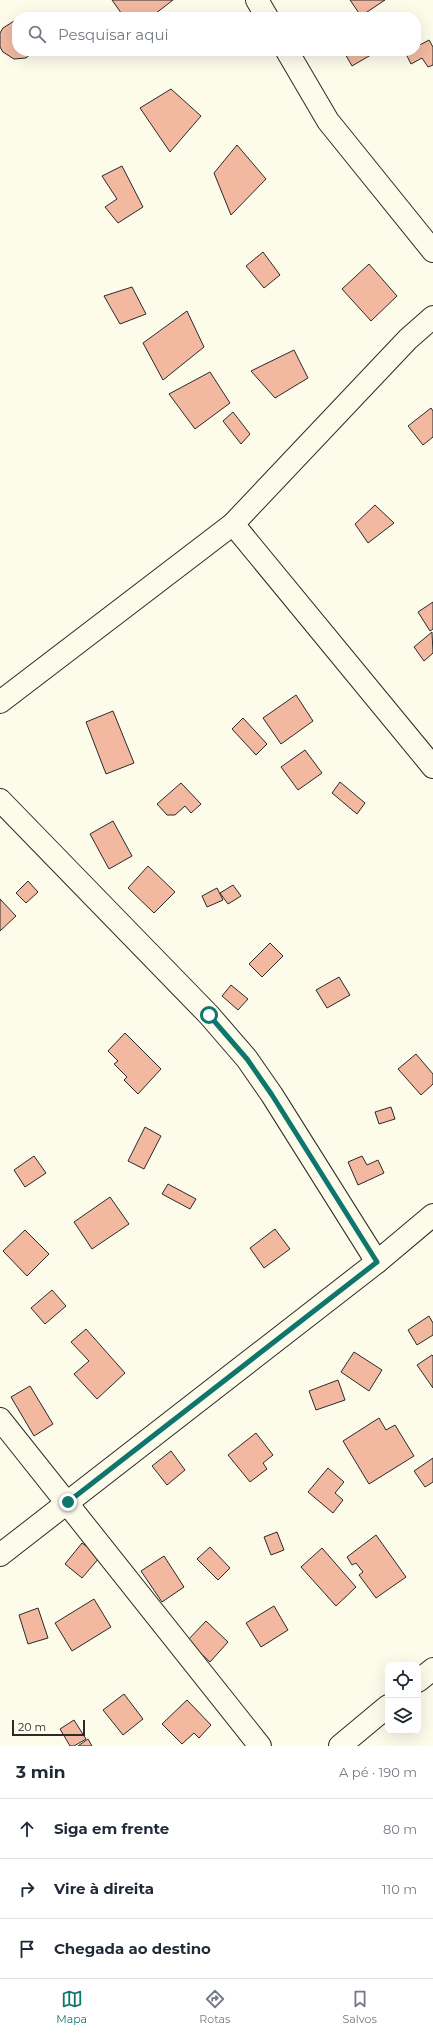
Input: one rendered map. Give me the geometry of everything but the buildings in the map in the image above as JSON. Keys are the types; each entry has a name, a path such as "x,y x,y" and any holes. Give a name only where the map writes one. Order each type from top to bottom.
{"street":[{"path":"257,0 264,12"},
{"path":"290,56 328,121 433,251"},
{"path":"0,702 233,524 408,339 433,317"},
{"path":"233,524 433,767"},
{"path":"0,800 209,1015 247,1059 272,1095 377,1262"},
{"path":"0,1555 377,1262 433,1215"},
{"path":"0,1419 68,1502 260,1746"},
{"path":"421,1679 433,1669"},
{"path":"340,1746 385,1708"}],"route":[{"path":"68,1502 377,1262 272,1095 247,1059 209,1015"}]}
